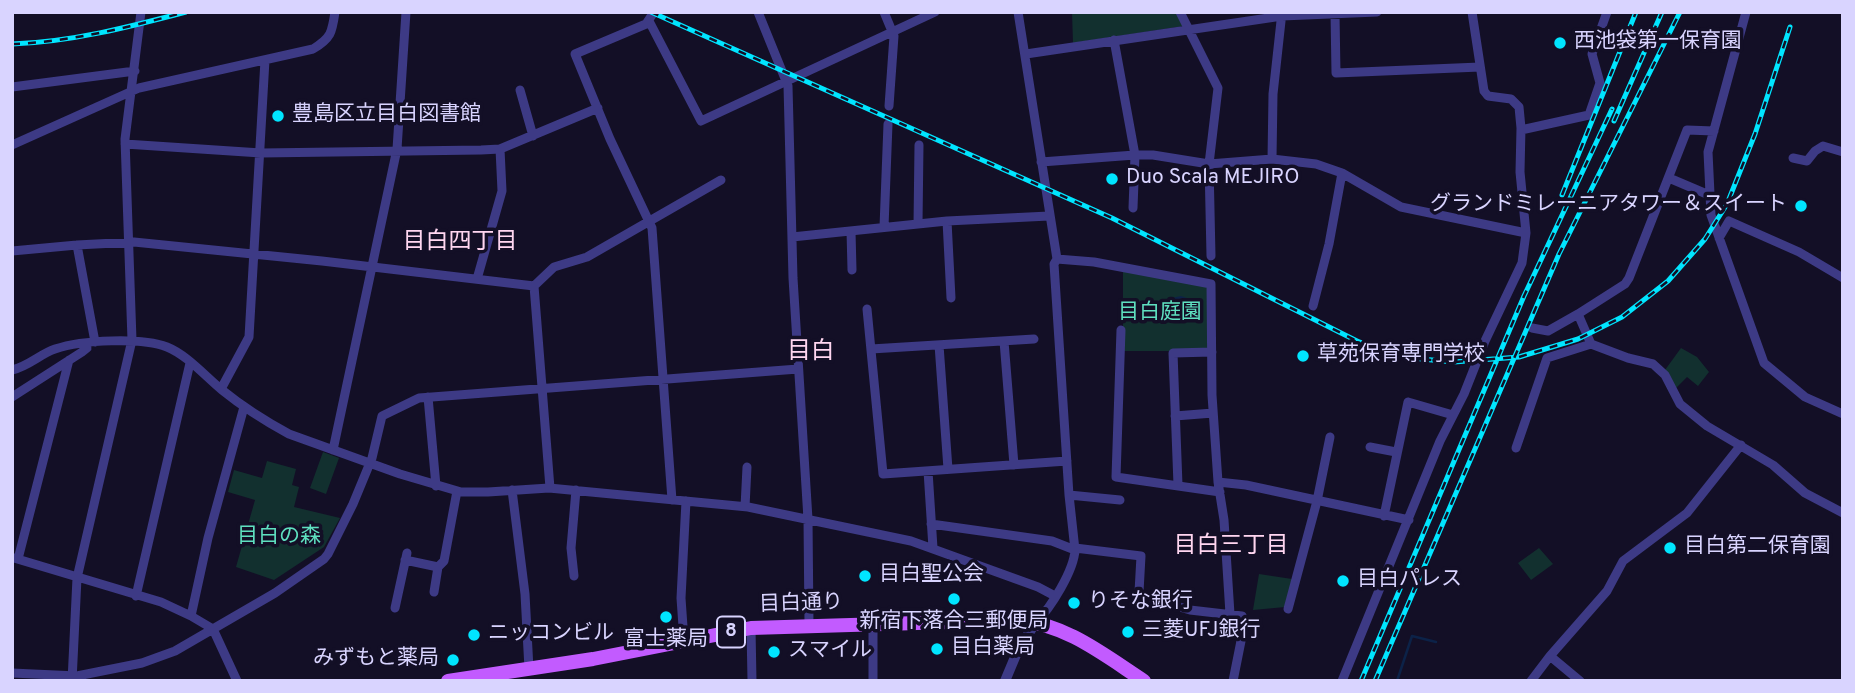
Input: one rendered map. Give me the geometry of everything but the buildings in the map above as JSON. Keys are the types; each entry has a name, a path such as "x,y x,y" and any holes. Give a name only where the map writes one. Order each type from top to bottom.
{"main road":[{"name":"目白通り","path":"448,681 529,669 751,628 1017,621 1055,627 1076,637 1144,681"}],"street":[{"path":"72,678 77,578 132,340 125,144 141,12"},
{"path":"12,145 132,91 313,49 328,39 335,12"},
{"path":"333,450 397,149 406,12"},
{"path":"758,12 787,82 798,369 808,519 808,625"},
{"path":"884,12 893,32 889,106"},
{"path":"672,500 650,222 575,54 651,16 700,121 935,12"},
{"path":"1180,12 1218,88 1209,164 1211,256"},
{"path":"1026,54 1282,14 1377,12"},
{"path":"1342,681 1440,441 1522,263 1526,233 1520,172 1519,107 1511,99 1488,96 1485,91 1472,12"},
{"path":"1521,130 1589,115 1600,83 1592,54 1608,12"},
{"path":"1746,12 1708,152 1711,215 1764,363 1805,397 1843,414"},
{"path":"1004,681 1018,650 1036,622 1046,612 1075,558 1054,264 1057,259 1041,162 1022,14"},
{"path":"1272,159 1275,66 1282,14"},
{"path":"1335,14 1336,73 1480,67"},
{"path":"1114,40 1135,155 1133,208"},
{"path":"221,389 249,337 265,60"},
{"path":"12,87 135,71"},
{"path":"520,90 533,136"},
{"path":"125,144 261,153 500,149 598,108"},
{"path":"884,227 888,124"},
{"path":"1532,328 1548,331 1625,284 1687,130 1714,131"},
{"path":"918,224 919,145"},
{"path":"1793,158 1807,161 1815,150 1823,146 1843,152"},
{"path":"477,279 502,191 500,149"},
{"path":"1041,162 1153,155 1209,164 1272,159 1315,164 1342,173 1401,207 1526,233"},
{"path":"1313,306 1329,244 1342,173"},
{"path":"1669,178 1709,195"},
{"path":"534,286 554,267 587,257 721,180"},
{"path":"792,237 947,221 1049,216"},
{"path":"947,221 951,298"},
{"path":"1719,238 1729,221 1799,252 1843,278"},
{"path":"851,231 852,270"},
{"path":"12,251 128,242 534,286"},
{"path":"12,397 91,343 77,244"},
{"path":"1057,259 1094,262 1211,284 1213,413 1230,614"},
{"path":"534,286 550,488"},
{"path":"867,309 883,474 1067,461"},
{"path":"1578,314 1591,344"},
{"path":"1121,330 1116,477 1219,487 1317,501 1409,520"},
{"path":"871,349 1034,339"},
{"path":"12,370 23,367 54,349 91,343 132,340 168,347 244,407 289,434 436,486 457,491 488,492 550,488 745,507 856,528 933,548 1038,587 1055,596"},
{"path":"1004,341 1014,465"},
{"path":"1516,448 1546,358 1591,344 1653,364 1665,375 1680,404 1707,426 1773,465 1805,493 1843,513"},
{"path":"939,345 948,469"},
{"path":"1178,485 1173,353 1212,352"},
{"path":"69,360 15,558 160,602 191,616 213,629 237,681"},
{"path":"136,596 190,363"},
{"path":"12,673 28,677 72,678 142,663 175,652 275,593 324,559 353,504 370,464 382,416 419,398 798,369"},
{"path":"428,397 436,486"},
{"path":"1384,516 1408,402 1453,415"},
{"path":"191,616 208,538 244,407"},
{"path":"1175,416 1213,413"},
{"path":"1288,609 1317,501 1330,437"},
{"path":"1531,681 1607,592 1623,561 1687,513 1741,444"},
{"path":"1370,447 1396,452"},
{"path":"745,507 747,467"},
{"path":"928,471 933,548"},
{"path":"512,490 525,594 529,669"},
{"path":"574,576 571,548 576,490"},
{"path":"434,592 438,567 444,561 457,491"},
{"path":"1069,495 1120,500"},
{"path":"684,641 681,598 686,501"},
{"path":"931,524 1052,541 1075,549 1141,556 1139,592 1142,596 1190,610 1242,616 1241,641 1233,681"},
{"path":"395,608 406,556 438,567"},
{"path":"873,624 873,681"},
{"path":"751,628 752,681"},
{"path":"1550,656 1580,681"}],"green space":[{"path":"1072,12 1177,12 1184,26 1073,43"},
{"name":"目白庭園","path":"1123,270 1210,286 1210,351 1123,351"},
{"path":"1681,348 1697,357 1709,372 1698,386 1687,377 1675,389 1665,370"},
{"path":"323,452 339,458 326,494 310,488"},
{"name":"目白の森","path":"267,461 296,469 292,485 299,487 294,507 340,518 324,547 274,580 236,567 255,500 228,492 234,470 262,478"},
{"path":"1539,548 1553,564 1531,580 1518,563"},
{"path":"1259,574 1292,579 1285,607 1253,610"}],"water":[{"path":"1181,296 1196,301 1197,313 1180,321 1153,321 1148,317 1152,307 1160,308 1172,298"}],"waterway":[{"path":"1397,681 1412,636 1436,642"}],"railway":[{"path":"12,44 78,37 186,12"},
{"path":"651,12 1112,218 1359,342 1421,359 1454,362 1519,357 1578,339 1622,317 1668,281 1705,239 1727,204 1755,134 1790,27"},
{"path":"1562,195 1636,12"},
{"path":"1614,121 1662,12"},
{"path":"1375,681 1559,254 1680,12"},
{"path":"1361,681 1524,296 1612,109"}],"place":[{"name":"西池袋第一保育園","path":"1560,43"},
{"name":"豊島区立目白図書館","path":"278,116"},
{"name":"Duo Scala MEJIRO","path":"1112,179"},
{"name":"グランドミレーニアタワー＆スイート","path":"1801,206"},
{"name":"草苑保育専門学校","path":"1303,356"},
{"name":"目白第二保育園","path":"1670,548"},
{"name":"目白聖公会","path":"865,576"},
{"name":"目白パレス","path":"1343,581"},
{"name":"新宿下落合三郵便局","path":"954,599"},
{"name":"りそな銀行","path":"1074,603"},
{"name":"富士薬局","path":"666,617"},
{"name":"三菱UFJ銀行","path":"1128,632"},
{"name":"ニッコンビル","path":"474,635"},
{"name":"目白薬局","path":"937,649"},
{"name":"スマイル","path":"774,652"},
{"name":"みずもと薬局","path":"453,660"}],"district":[{"name":"目白四丁目","path":"460,243"},
{"name":"目白","path":"811,353"},
{"name":"目白三丁目","path":"1231,547"}]}
